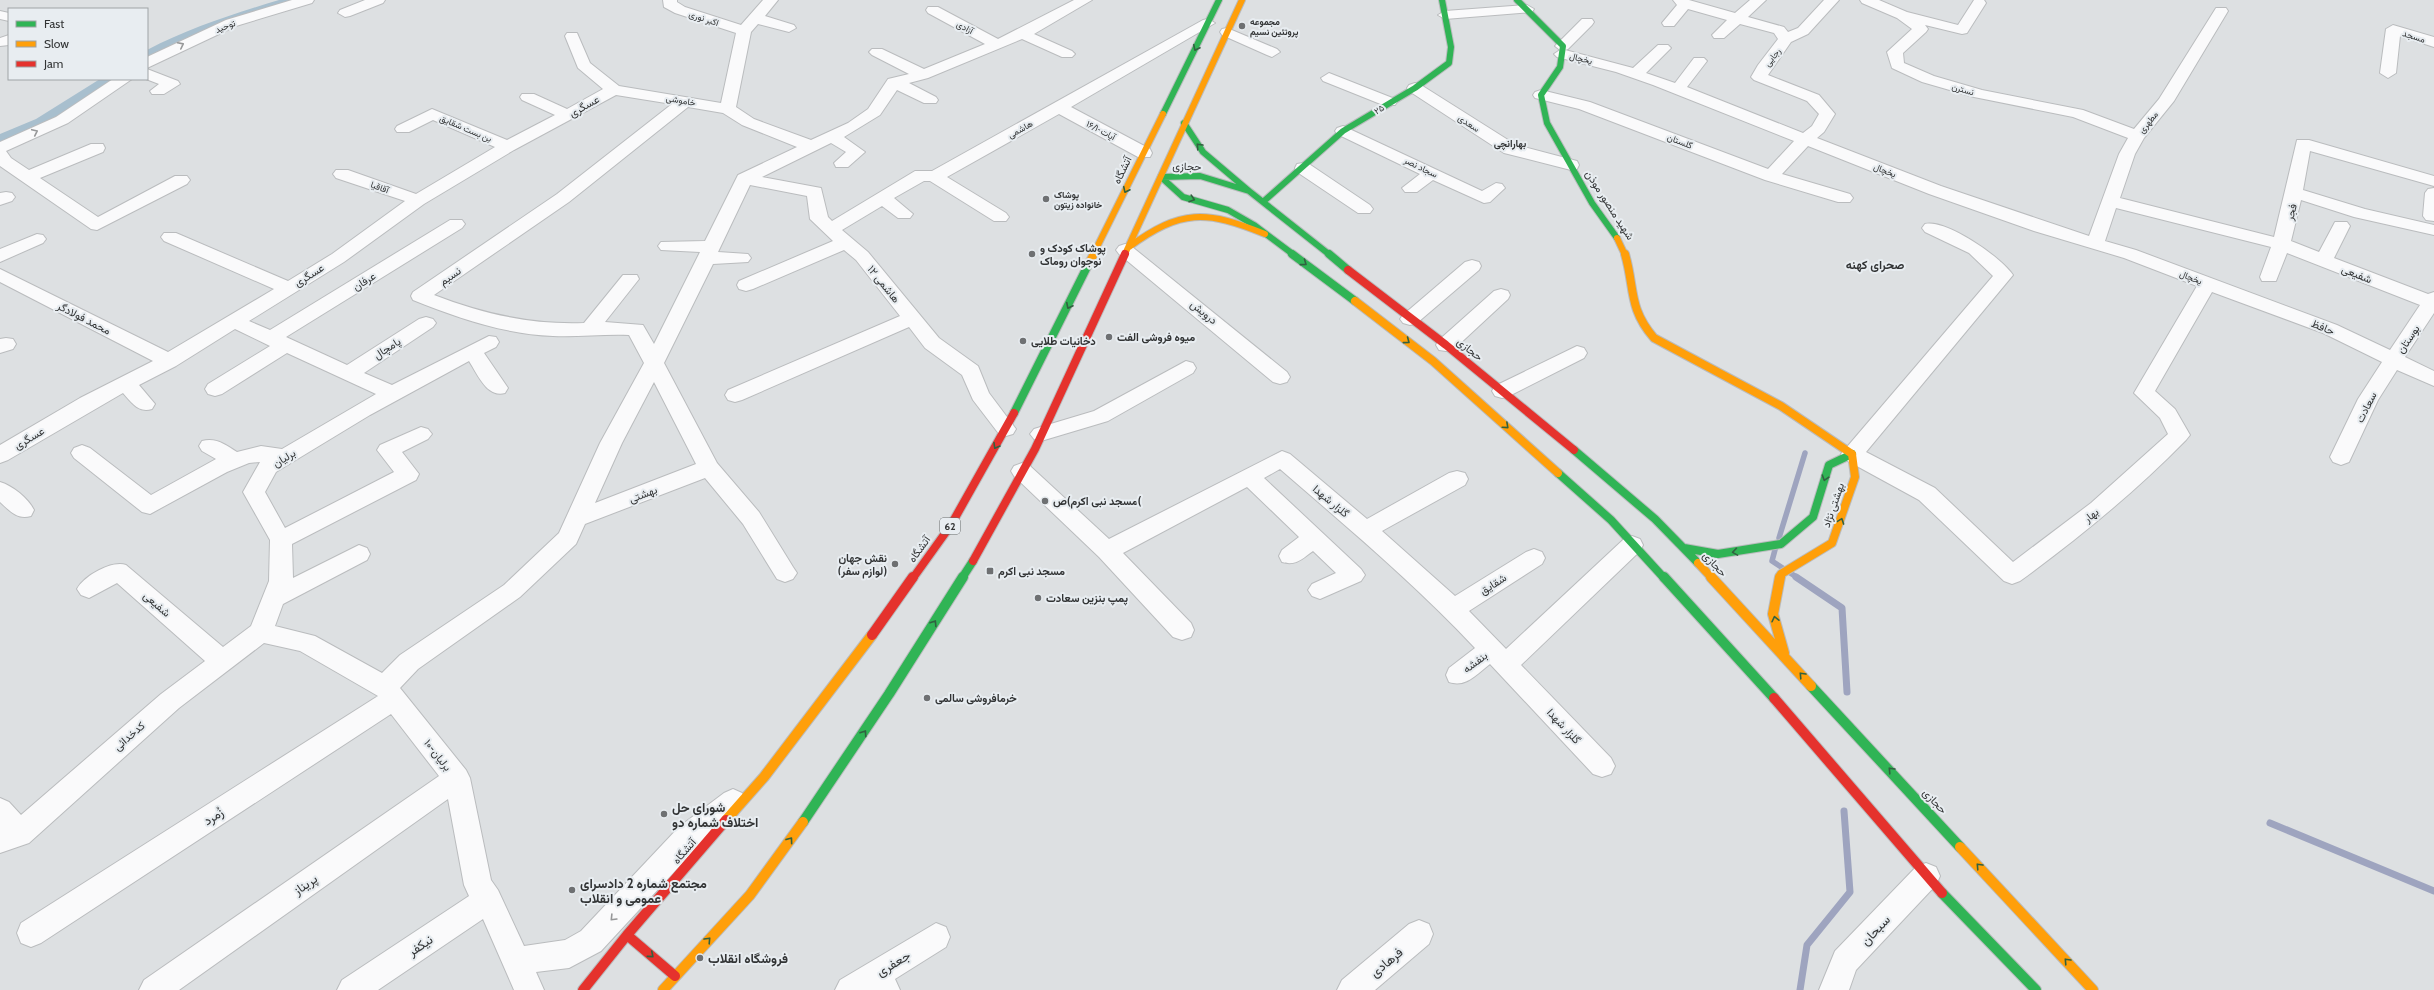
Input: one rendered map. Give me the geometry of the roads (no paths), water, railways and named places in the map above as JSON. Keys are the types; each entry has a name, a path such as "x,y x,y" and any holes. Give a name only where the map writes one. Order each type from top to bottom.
{"main road":[{"name":"آتشگاه","path":"584,990 627,934 764,777 844,674 951,525 1006,429 1141,173 1144,153 1219,0"},
{"path":"663,990 750,895 814,807 889,694 992,531 1041,434 1242,0"},
{"name":"۲۵","path":"1264,202 1343,132 1389,102 1415,88 1449,63 1451,47 1442,0"},
{"path":"1521,3 1563,50 1560,67 1541,95"},
{"name":"شهید منصور موذن","path":"1541,95 1548,123 1571,165 1592,203 1626,250 1634,309 1642,327 1654,338 1789,410 1826,433 1852,454"},
{"path":"1184,123 1188,135 1202,150 1249,190"},
{"path":"1141,173 1161,177"},
{"name":"حجازی","path":"1161,177 1200,176 1249,190 1264,202 1333,272 1611,520 1632,545 1798,724 1926,876 2036,990"},
{"name":"حجازی","path":"1161,177 1183,197 1228,210 1265,234 1333,272 1410,319 1446,345 1655,519 1684,548 2093,990"},
{"path":"1125,250 1144,234 1165,222 1189,216 1224,217 1265,234"},
{"name":"بهشتی نژاد","path":"1684,548 1718,554 1781,544 1813,516 1829,465 1852,454 1855,477 1832,543 1781,574 1774,614 1785,657"},
{"path":"627,934 676,976"}],"street":[{"name":"توحید","path":"148,49 214,18 253,4 275,0"},
{"name":"توحید","path":"148,63 231,23 287,3 307,0"},
{"path":"345,13 378,0"},
{"name":"اکبر نوری","path":"670,0 669,4 680,10 744,31"},
{"path":"728,109 744,31 771,0"},
{"path":"744,179 810,146 832,137 874,112 894,82 922,75 1022,34 1086,0"},
{"path":"1719,35 1759,0"},
{"path":"1786,39 1803,31 1832,0"},
{"path":"1867,0 1902,15 1962,30 1979,3"},
{"path":"1669,23 1682,2"},
{"name":"رجایی","path":"1682,2 1779,30 1786,39 1763,68 1759,77 1813,98 1827,114 1818,129 1804,140"},
{"path":"1445,15 1521,3"},
{"name":"آزادی","path":"933,10 996,44"},
{"name":"مطهری","path":"2095,243 2127,154 2137,136 2166,101 2221,11"},
{"path":"1902,15 1921,29 1952,40"},
{"path":"755,18 789,28"},
{"path":"1563,50 1587,22"},
{"name":"هاشمی","path":"831,229 921,175 935,177 1208,23"},
{"name":"نسترن","path":"1921,29 1895,52 1897,65 1928,79 1980,94 2077,114 2137,136"},
{"name":"مسجد","path":"2388,73 2393,30 2434,42"},
{"path":"1227,32 1272,52"},
{"path":"1022,34 1067,54"},
{"path":"572,36 583,65 614,90"},
{"path":"1636,74 1663,48"},
{"name":"یخچال","path":"1563,50 1678,89 1804,140 1943,192 2040,227 2130,254 2208,283"},
{"path":"877,52 922,75"},
{"path":"1678,89 1699,61"},
{"path":"148,74 172,84 158,91"},
{"path":"1329,78 1389,102"},
{"path":"0,133 36,117 96,80"},
{"path":"0,148 62,120 122,80"},
{"path":"894,82 930,100"},
{"name":"سعدی","path":"1415,88 1510,149 1571,165"},
{"name":"خاموشی","path":"614,90 728,109 748,122 810,146"},
{"name":"عسگری","path":"0,455 87,403 169,361 338,258 418,200 508,146 614,90"},
{"name":"گلستان","path":"1541,95 1584,105 1771,176 1844,198"},
{"path":"528,97 568,115"},
{"name":"نسیم","path":"653,362 636,329 614,327 588,331 551,330 513,324 450,308 420,296 563,198 686,101"},
{"name":"۱۶/۱-آیات","path":"1059,107 1144,153"},
{"path":"442,118 464,108"},
{"name":"بن بست شقایق","path":"403,129 432,114 508,146"},
{"name":"سجاد نصر","path":"1343,132 1399,156 1484,198 1496,188"},
{"path":"832,137 858,152 842,163"},
{"path":"1771,176 1804,140"},
{"name":"فجر","path":"2269,277 2281,244 2295,193 2303,144 2434,181"},
{"path":"28,177 97,148"},
{"path":"0,154 4,161 97,225 181,180"},
{"path":"1381,166 1399,156"},
{"path":"1303,168 1364,209"},
{"path":"1411,188 1434,173"},
{"name":"آقاقیا","path":"342,174 418,200"},
{"path":"935,177 1000,217"},
{"name":"۱۲ هاشمی","path":"744,179 815,192 818,219 862,256 932,343 971,371 980,395 1006,429"},
{"name":"زُمرد","path":"31,933 389,693 410,662 512,591 568,538 611,443 673,327 744,179"},
{"path":"2295,193 2360,213 2433,223 2434,193"},
{"path":"883,198 904,214"},
{"name":"شفیعی","path":"2110,201 2281,244 2433,301"},
{"name":"عرفان","path":"215,389 279,342 456,224"},
{"path":"2324,260 2341,226"},
{"path":"1852,454 2004,275 1975,249 1930,228"},
{"path":"170,237 289,288"},
{"path":"0,256 37,239"},
{"path":"746,285 846,242"},
{"path":"667,246 742,258"},
{"name":"درویش","path":"1125,250 1280,377"},
{"path":"1410,319 1472,266"},
{"name":"محمد فولادگر","path":"0,276 169,361"},
{"path":"588,331 630,279"},
{"name":"بهار","path":"1852,454 1927,494 2012,574 2056,544 2139,476 2179,435 2168,414 2144,393 2208,283"},
{"name":"حافظ","path":"2208,283 2330,329 2434,379"},
{"path":"1446,345 1501,295"},
{"name":"بوستان","path":"2395,359 2433,301"},
{"path":"735,395 912,318"},
{"path":"233,321 393,394"},
{"name":"پامچال","path":"348,374 426,323"},
{"name":"برلیان","path":"260,632 281,581 280,540 254,492 268,467 393,394 481,346 498,388"},
{"path":"1502,391 1577,353"},
{"name":"سعادت","path":"2341,457 2368,399 2395,359"},
{"path":"653,362 709,468 751,518 785,573"},
{"path":"1041,434 1101,416 1186,368"},
{"path":"125,384 145,404"},
{"path":"280,540 408,474 388,450 421,434"},
{"path":"210,446 235,460"},
{"path":"82,453 150,506 177,489 235,460 261,454 286,457"},
{"name":"گلزار شهدا","path":"1107,551 1282,459 1365,530 1453,609 1602,766"},
{"name":"بهشتی","path":"576,519 709,468"},
{"path":"1022,471 1107,551 1182,630"},
{"path":"1248,476 1353,575 1320,590"},
{"path":"1365,530 1457,479"},
{"path":"0,490 23,510"},
{"path":"1290,556 1314,538"},
{"name":"بنفشه","path":"1458,675 1499,657 1632,545"},
{"path":"274,598 359,554"},
{"name":"شقایق","path":"1453,609 1534,558"},
{"name":"شفیعی","path":"89,589 118,570 222,660"},
{"name":"۱۰-برلیان","path":"260,632 306,643 389,693 457,778 478,885 488,899 516,961"},
{"name":"کدخدائی","path":"9,837 170,701 260,632"},
{"path":"529,990 516,961 569,954 591,941 689,836 764,777"},
{"name":"پریناز","path":"154,990 457,778"},
{"path":"0,810 9,837"},
{"name":"سبحان","path":"1834,990 1845,961 1926,876"},
{"name":"نیکفر","path":"352,990 488,899"},
{"name":"فرهادی","path":"1352,990 1420,934"},
{"name":"جعفری","path":"850,990 880,982 936,937"}],"waterway":[{"path":"1779,538 1805,453"},
{"path":"1776,546 1772,561 1798,578"},
{"path":"1796,577 1842,608 1847,692"},
{"path":"1800,990 1807,945 1850,892 1844,811"},
{"path":"2270,823 2434,891"}],"place":[{"name":"مجموعه پروتئین نسیم","path":"1242,26"},
{"name":"پوشاک خانواده زیتون","path":"1046,199"},
{"name":"پوشاک کودک و نوجوان روماک","path":"1032,254"},
{"name":"میوه فروشی الفت","path":"1109,337"},
{"name":"دخانیات طلایی","path":"1023,341"},
{"name":"مسجد نبی اکرم)ص(","path":"1045,501"},
{"name":"نقش جهان (لوازم سفر)","path":"895,564"},
{"name":"مسجد نبی اکرم","path":"990,571"},
{"name":"پمپ بنزین سعادت","path":"1038,598"},
{"name":"خرمافروشی سالمی","path":"927,698"},
{"name":"شورای حل اختلاف شماره دو","path":"664,814"},
{"name":"مجتمع شماره 2 دادسرای عمومی و انقلاب","path":"572,890"},
{"name":"فروشگاه انقلاب","path":"700,958"}],"district":[{"name":"بهارانچی","path":"1510,143"},
{"name":"صحرای کهنه","path":"1875,264"}]}
